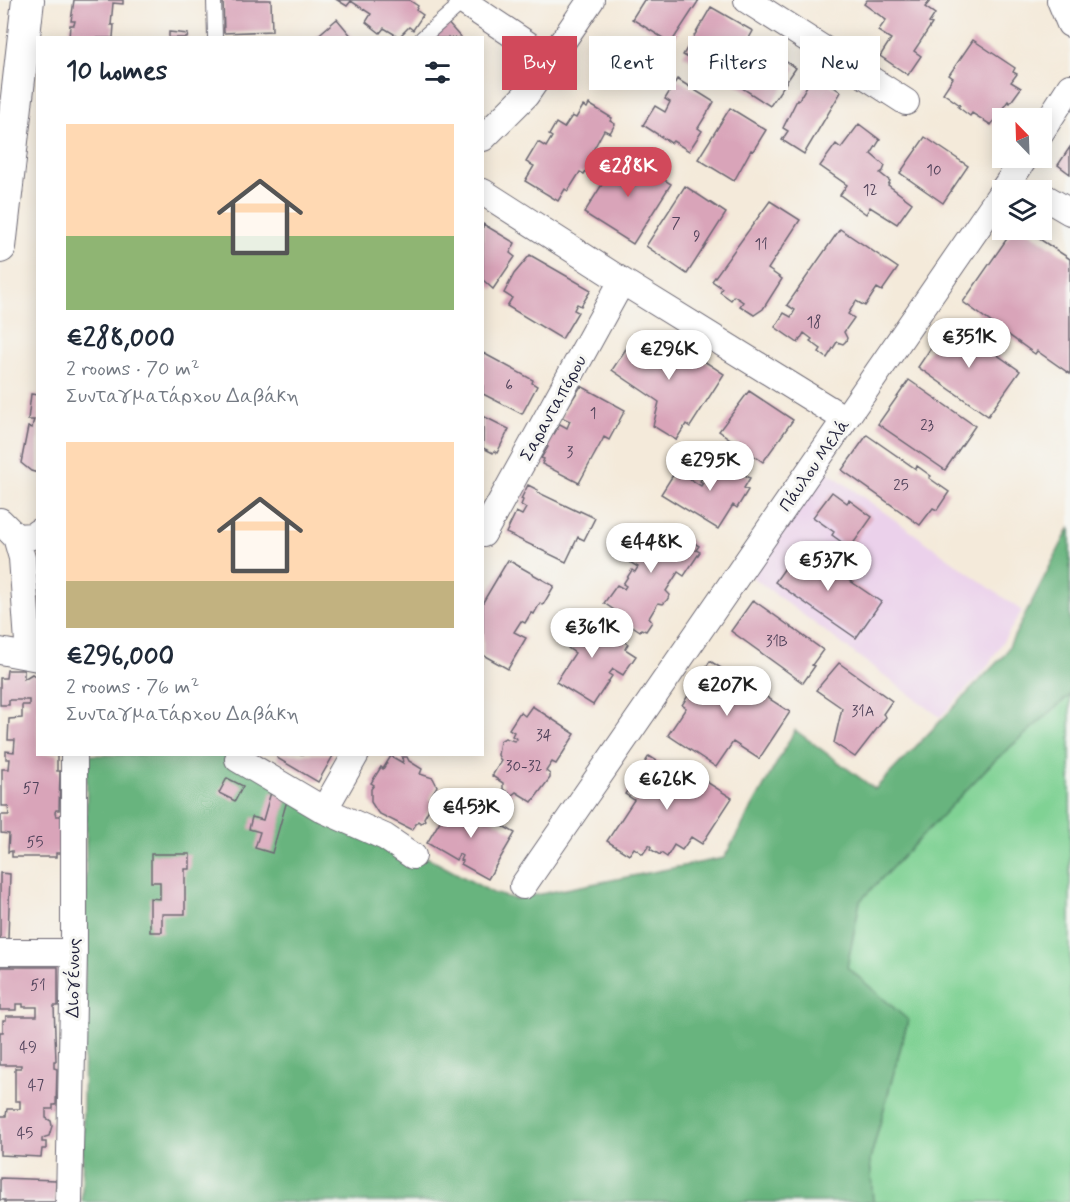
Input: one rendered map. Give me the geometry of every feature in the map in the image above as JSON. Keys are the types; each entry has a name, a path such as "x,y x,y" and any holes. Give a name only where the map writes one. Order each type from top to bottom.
{"street":[{"path":"0,248 10,76 28,0"},
{"path":"567,36 591,0"},
{"path":"747,0 906,102"},
{"path":"1060,0 1070,24"},
{"path":"462,1 515,36"},
{"path":"1052,115 1070,87"},
{"path":"484,137 530,90"},
{"name":"Πάυλου Μελά","path":"523,886 1010,179"},
{"path":"484,193 622,281 845,418"},
{"path":"1052,201 1070,212"},
{"name":"Σαρανταπόρου","path":"484,532 622,281"},
{"path":"0,651 34,657 18,530"},
{"name":"Διογένους","path":"69,1202 74,952 74,756"},
{"path":"324,810 355,756"},
{"path":"238,759 324,810 385,837 412,856"},
{"path":"0,952 74,952"}],"lane":[{"path":"214,0 215,36"},
{"path":"424,36 462,1"}],"shaded area":[{"path":"824,469 1022,611 985,670 940,717 751,576"}],"green space":[{"path":"1070,527 1070,695 992,763 860,901 847,967 908,1020 870,1160 873,1202 82,1202 87,756 238,756 493,893 515,899 724,858 795,730 875,789 1005,654"},
{"path":"1070,695 1070,1202 873,1202 870,1160 908,1021 847,967 860,901 992,763"}],"building":[{"path":"74,0 123,0 123,4 113,3 111,25 114,25 113,36 69,36 70,25 74,25 75,21 71,21"},
{"path":"223,0 271,0 272,31 224,33"},
{"path":"337,0 409,0 418,6 416,10 423,15 413,30 409,27 397,36 384,28 380,33 366,22 371,14 351,1 347,6"},
{"path":"644,0 699,0 676,36 660,36 632,19"},
{"path":"867,0 931,0 925,7 935,14 929,23 932,24 914,51 921,56 908,75 880,56 891,39 878,31 886,20 864,4"},
{"path":"711,7 753,31 750,36 694,36"},
{"path":"337,19 351,36 317,36"},
{"path":"446,21 459,36 430,36"},
{"path":"169,32 188,34 188,36 169,36"},
{"path":"973,40 1015,68 1013,72 1017,74 1011,82 1021,88 1010,103 1008,101 1003,108 992,108 991,125 972,113 970,116 958,107 960,105 943,93 953,78 949,75"},
{"path":"688,46 688,58 683,55"},
{"path":"788,63 796,68 788,80"},
{"path":"677,79 688,86 688,90 695,90 714,102 698,128 702,131 689,151 673,141 671,143 643,125 655,106 665,112 670,102 665,99 670,90 676,90"},
{"path":"745,90 781,90 770,106"},
{"path":"805,90 838,90 841,92 804,154 782,140 788,131 783,128"},
{"path":"589,104 612,118 610,121 615,124 610,133 604,130 591,154 595,157 584,174 580,172 568,191 565,189 558,201 525,181 534,166 526,162 538,142 546,147 552,137 549,135 556,123 564,128 572,116 576,118 583,106 587,108"},
{"path":"730,108 766,130 753,151 751,150 734,181 698,159"},
{"path":"859,124 880,140 871,154 885,166 880,173 890,181 888,185 912,203 897,224 870,207 866,214 840,195 847,185 820,166 836,144 841,148"},
{"path":"925,137 968,166 943,203 900,173"},
{"path":"1070,147 1070,174 1058,165"},
{"path":"622,153 671,184 633,244 584,213"},
{"path":"685,186 726,213 687,274 646,246"},
{"path":"770,201 800,220 768,269 782,279 763,309 754,315 740,306 743,302 734,296 731,300 720,292 722,288 712,281"},
{"path":"484,225 515,243 510,253 515,257 493,289 484,281"},
{"path":"840,229 898,268 882,291 877,288 865,306 856,301 848,314 854,318 844,332 846,341 843,344 837,342 827,358 819,352 821,349 810,341 812,339 804,333 798,343 775,327 784,313 791,317 795,310 787,305"},
{"path":"1006,240 1041,240 1070,259 1070,374 1037,351 1035,354 963,302"},
{"path":"530,255 591,290 581,306 577,304 574,310 578,312 562,339 507,306 512,298 504,293 514,274"},
{"path":"949,321 1020,371 988,416 918,367"},
{"path":"637,332 662,349 669,338 696,356 693,362 698,365 701,359 724,374 690,427 686,424 676,440 653,426 659,402 612,370"},
{"path":"484,354 533,380 532,383 537,386 522,414 484,395"},
{"path":"909,380 975,426 945,470 878,424"},
{"path":"581,386 625,410 609,440 604,437 579,483 542,464 544,459 541,458 548,447 544,445 551,433 554,434 560,424 567,428 570,421 561,417"},
{"path":"749,391 793,420 763,462 719,431"},
{"path":"31,394 36,395 36,472 21,463 28,427 32,428 34,420 28,420"},
{"path":"484,416 509,429 497,453 494,451 493,453 484,448"},
{"path":"867,435 916,469 917,466 949,492 937,510 933,508 920,525 842,470"},
{"path":"716,457 750,478 744,488 748,490 737,508 733,505 718,529 661,494 673,475 679,478 682,474 701,486 703,483 700,481"},
{"path":"528,485 538,490 537,492 595,518 584,540 578,537 566,562 506,533 516,512 522,515 526,508 521,505 523,500 521,499"},
{"path":"832,492 847,503 849,500 872,517 850,548 832,535 834,532 813,517"},
{"path":"644,527 657,535 661,528 671,534 674,530 699,546 696,550 700,552 684,576 678,572 666,591 670,595 667,600 663,604 658,603 649,618 652,622 646,631 641,629 640,631 628,623 629,620 604,603 617,585 624,589 626,586 623,584 632,570 635,572 638,567 618,555 630,537 639,542 642,536 639,535"},
{"path":"800,547 881,602 856,638 775,582"},
{"path":"508,560 554,586 543,605 540,603 534,614 531,613 525,623 521,621 514,632 526,638 508,669 484,656 484,600"},
{"path":"753,600 823,650 803,683 731,631"},
{"path":"575,616 584,621 587,618 628,644 625,649 636,656 623,675 613,669 609,674 612,676 593,705 556,682 575,653 568,648 570,644 559,636"},
{"path":"710,661 790,712 759,759 733,742 716,767 668,735 686,708 682,705"},
{"path":"839,663 892,701 883,714 886,717 855,757 834,743 842,708 816,690"},
{"path":"7,670 24,670 24,679 32,674 36,677 36,756 57,756 57,771 60,771 59,810 55,812 56,816 61,816 61,853 56,853 56,857 12,857 12,851 8,852 9,834 1,833 1,815 9,815 8,806 2,806 2,769 9,769 10,759 6,759 6,751 14,752 15,740 8,740 9,719 22,718 22,705 29,705 29,700 9,700 9,705 0,705 0,678 6,678"},
{"path":"532,706 575,734 556,764 552,762 546,771 550,774 550,778 532,802 516,792 512,795 503,789 503,783 492,776 501,761 498,755 500,741 505,738 514,741 517,739 512,736 514,732 509,729 520,712 525,716"},
{"path":"278,756 333,756 318,782 277,758"},
{"path":"391,756 403,763 402,757 407,757 409,761 422,769 420,774 433,778 437,786 429,800 433,802 425,820 421,823 418,821 412,830 378,813 371,802 371,789 374,785 371,783"},
{"path":"649,756 682,777 684,774 696,782 699,777 732,798 702,844 691,837 682,850 674,845 667,857 650,849 649,845 643,854 634,848 629,855 607,841 634,800 625,794"},
{"path":"227,778 243,786 235,801 219,793"},
{"path":"271,792 288,797 272,853 255,848 260,832 249,829 252,817 263,820"},
{"path":"452,801 471,812 473,809 482,814 479,819 483,822 486,816 515,833 488,879 461,864 462,856 459,854 456,860 427,843"},
{"path":"151,854 190,854 190,869 185,869 185,914 162,914 162,932 150,932 150,898 160,899 160,882 151,882"},
{"path":"0,873 10,874 8,939 0,939"},
{"path":"0,967 58,967 58,1006 54,1006 56,1105 53,1105 53,1109 46,1109 46,1118 51,1121 52,1126 49,1136 42,1138 42,1142 46,1142 46,1149 42,1149 41,1157 0,1155 0,1116 6,1116 7,1109 20,1109 20,1101 15,1101 15,1068 21,1068 21,1065 0,1065 0,1032 3,1032 3,1020 6,1020 6,1016 37,1016 37,1007 23,1007 23,1004 16,1004 16,1010 0,1010"},
{"path":"0,1178 56,1180 55,1202 5,1202 5,1200 0,1200"}]}
